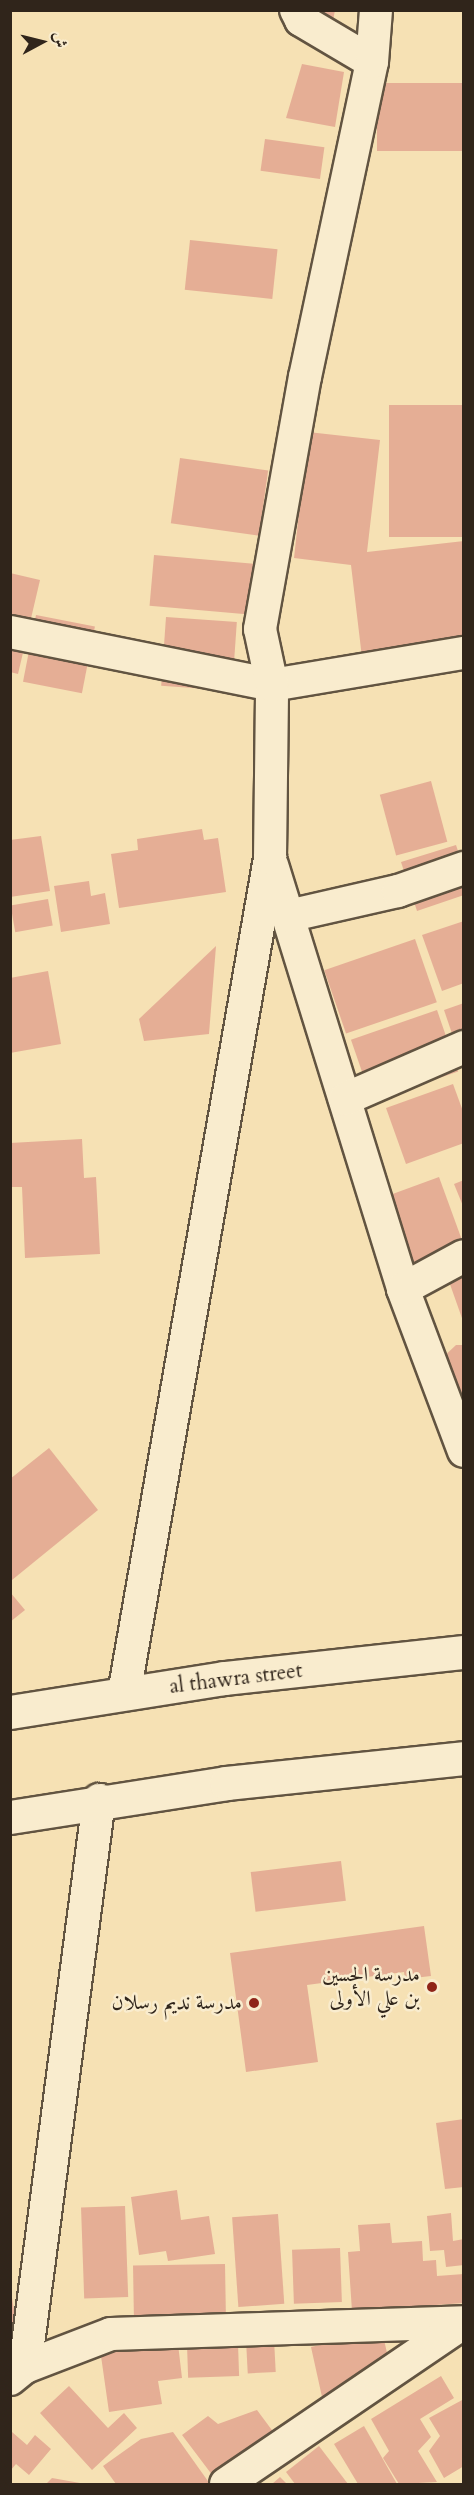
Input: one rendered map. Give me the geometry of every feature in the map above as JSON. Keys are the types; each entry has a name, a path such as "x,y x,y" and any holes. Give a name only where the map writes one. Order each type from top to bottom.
{"main road":[{"name":"al thawra street","path":"10,1713 224,1678 464,1652"},
{"path":"10,1817 99,1800 464,1758"}],"street":[{"path":"296,10 301,20 372,62"},
{"path":"124,1694 270,858 272,686 260,629 305,377 372,62 376,10"},
{"path":"10,633 272,686 457,657"},
{"path":"270,858 403,1289 464,1451"},
{"path":"288,916 398,891 464,868"},
{"path":"345,1099 464,1047"},
{"path":"403,1289 464,1256"},
{"path":"18,2373 99,1800"},
{"path":"18,2373 111,2334 462,2323"},
{"path":"226,2484 462,2323"}],"building":[{"path":"312,10 335,10 333,21"},
{"path":"302,64 344,72 335,127 286,118"},
{"path":"377,83 464,83 464,151 377,151"},
{"path":"265,139 324,147 320,179 261,171"},
{"path":"190,240 278,249 272,299 185,290"},
{"path":"389,405 462,405 462,537 389,537"},
{"path":"308,432 380,440 367,552 464,541 464,654 363,666 351,565 294,558"},
{"path":"180,458 268,470 259,536 171,523"},
{"path":"154,555 254,564 249,615 150,606"},
{"path":"10,573 40,580 18,674 10,672"},
{"path":"36,615 95,626 82,693 23,682"},
{"path":"166,617 237,622 232,691 161,686"},
{"path":"431,781 447,842 396,856 380,795"},
{"path":"202,829 204,840 218,838 226,892 119,908 111,854 138,850 137,839"},
{"path":"41,836 50,891 10,897 10,840"},
{"path":"456,845 464,869 464,895 417,911 401,862"},
{"path":"89,881 91,896 105,893 110,924 61,932 54,886"},
{"path":"48,899 53,926 15,932 11,906"},
{"path":"464,921 464,983 442,991 422,935"},
{"path":"415,939 437,1002 346,1034 324,970"},
{"path":"216,946 209,1034 144,1041 139,1019"},
{"path":"48,971 61,1044 10,1053 10,978"},
{"path":"464,1003 464,1066 463,1066 444,1010"},
{"path":"437,1010 458,1071 372,1101 351,1040"},
{"path":"453,1084 464,1114 464,1143 406,1164 386,1108"},
{"path":"82,1139 84,1178 96,1177 100,1254 25,1258 22,1187 10,1187 10,1143"},
{"path":"439,1177 464,1246 414,1264 389,1195"},
{"path":"464,1180 464,1206 463,1206 454,1184"},
{"path":"464,1265 464,1321 463,1321 446,1273"},
{"path":"456,1345 464,1345 464,1422 440,1360"},
{"path":"49,1448 98,1510 12,1580 10,1479"},
{"path":"10,1592 25,1610 10,1622"},
{"path":"341,1861 346,1901 256,1912 251,1872"},
{"path":"424,1926 431,1976 405,1979 404,1972 307,1985 318,2062 246,2072 230,1953"},
{"path":"464,2119 464,2187 445,2189 436,2123"},
{"path":"177,2190 181,2220 209,2216 215,2254 168,2261 166,2251 139,2255 131,2197"},
{"path":"125,2206 128,2297 84,2298 81,2208"},
{"path":"451,2213 453,2241 464,2239 464,2265 446,2267 444,2250 430,2251 427,2216"},
{"path":"278,2214 284,2304 238,2307 232,2217"},
{"path":"390,2223 392,2243 422,2241 423,2261 436,2260 437,2276 464,2274 464,2303 352,2311 348,2252 360,2251 358,2225"},
{"path":"340,2248 342,2302 294,2304 292,2250"},
{"path":"225,2264 226,2318 134,2320 133,2266"},
{"path":"10,2285 19,2342 10,2343"},
{"path":"382,2331 390,2366 357,2374 355,2389 324,2406 311,2347"},
{"path":"274,2339 276,2372 248,2373 246,2340"},
{"path":"99,2342 178,2344 182,2378 158,2381 162,2404 109,2412"},
{"path":"238,2344 239,2376 188,2378 187,2346"},
{"path":"441,2376 454,2398 420,2419 431,2437 418,2451 437,2482 399,2484 383,2458 389,2451 371,2419"},
{"path":"69,2386 108,2428 124,2413 137,2428 92,2470 40,2413"},
{"path":"464,2399 464,2466 444,2478 429,2451 440,2436 429,2418"},
{"path":"257,2410 280,2441 219,2484 182,2435 208,2416 218,2424"},
{"path":"364,2426 397,2484 358,2484 334,2444"},
{"path":"12,2432 27,2445 35,2435 51,2449 29,2475 16,2464 10,2471"},
{"path":"173,2432 210,2484 116,2484 103,2466 141,2439"},
{"path":"319,2446 348,2484 295,2484 286,2472"},
{"path":"280,2477 287,2484 272,2484"},
{"path":"52,2478 80,2483 80,2484 46,2484"}],"place":[{"name":"مدرسة الحسين بن علي الأولى","path":"432,1987"},
{"name":"مدرسة نديم رسلان","path":"254,2003"}]}
